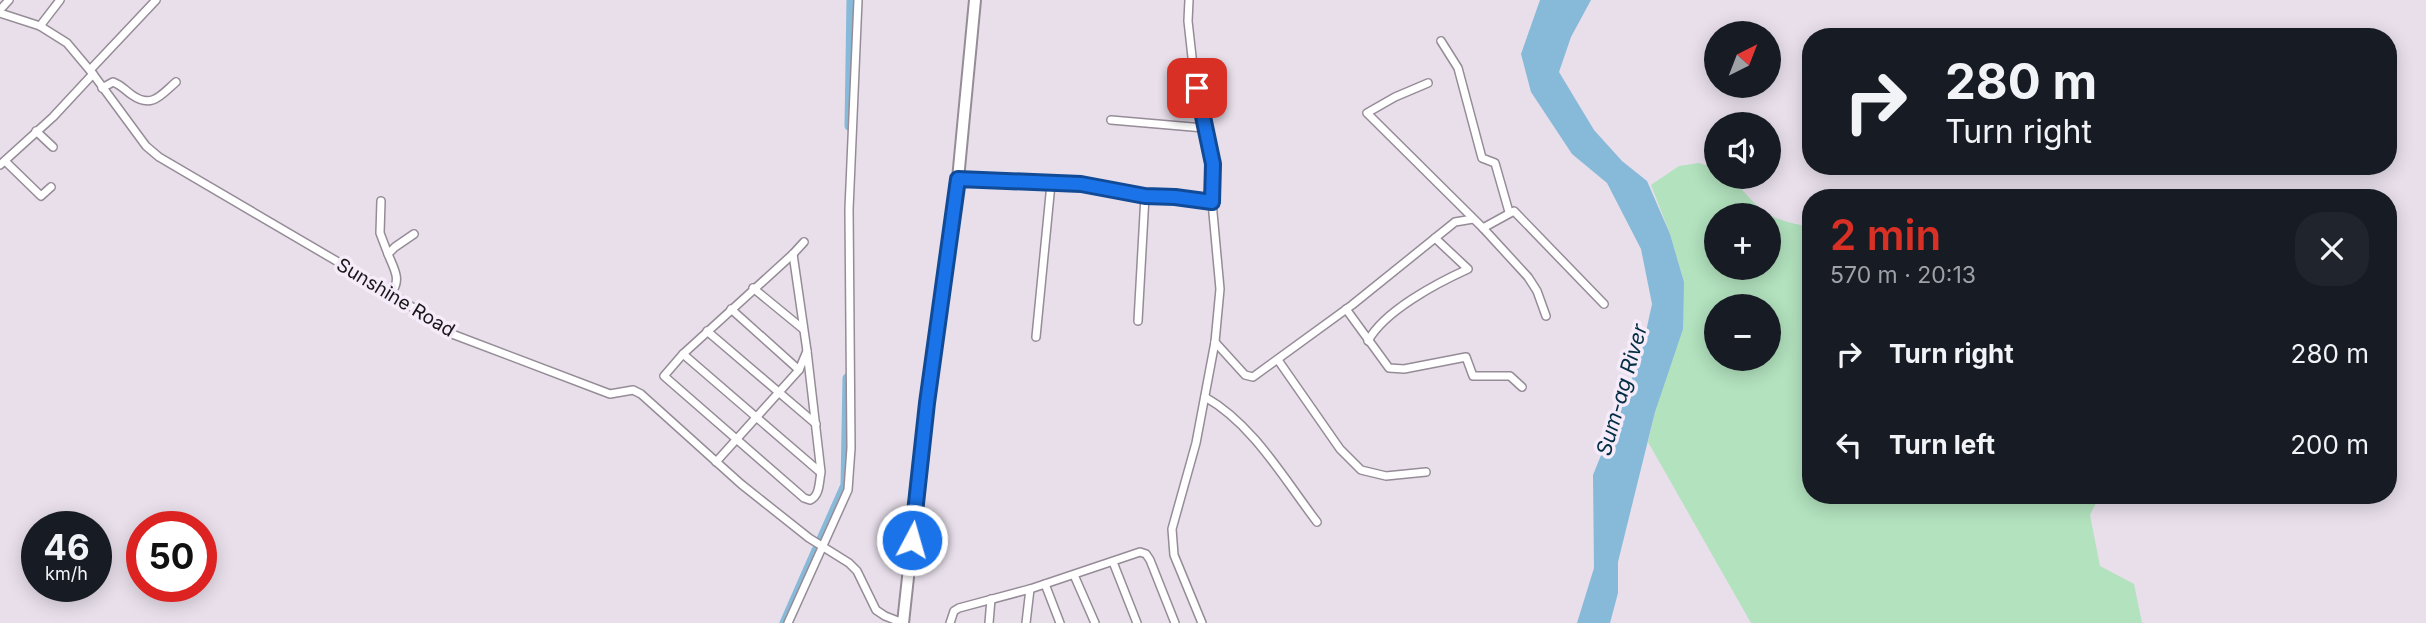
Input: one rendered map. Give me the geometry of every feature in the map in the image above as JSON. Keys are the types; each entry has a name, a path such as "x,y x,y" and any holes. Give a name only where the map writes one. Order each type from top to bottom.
{"main road":[{"path":"903,623 927,403 958,179 975,0"}],"street":[{"path":"0,12 9,0"},
{"path":"40,26 60,0"},
{"path":"51,187 41,196 3,163 36,131 156,0"},
{"path":"788,623 848,490 851,448 849,209 858,0"},
{"path":"1189,0 1192,55 1213,164 1212,202 1220,289 1205,397 1190,466 1172,529 1174,555 1202,623"},
{"name":"Sunshine Road","path":"0,12 40,26 67,43 146,146 159,157 391,293 452,334 610,394 634,390 641,394 716,462 821,546 842,557 857,570 876,610 885,617 903,623"},
{"path":"1441,41 1458,68 1482,158 1495,163 1509,212"},
{"path":"102,88 113,82 133,96 153,101 176,82"},
{"path":"1428,83 1367,113 1483,228 1534,284 1546,316"},
{"path":"1111,120 1204,128"},
{"path":"36,131 53,147"},
{"path":"958,179 1081,184 1145,196 1212,202"},
{"path":"1036,337 1051,184"},
{"path":"1138,321 1145,196"},
{"path":"381,201 380,233 398,279 397,286 391,293"},
{"path":"1483,228 1514,211 1604,304"},
{"path":"1214,342 1248,377 1253,377 1346,309 1455,222 1473,219"},
{"path":"388,254 414,234"},
{"path":"1368,341 1374,330 1429,287 1468,269 1435,237"},
{"path":"793,254 821,472 816,497 810,500 804,498 665,378 664,373 804,242"},
{"path":"753,288 803,329"},
{"path":"731,309 799,370"},
{"path":"1346,309 1382,360 1392,369 1464,357 1467,358 1473,376 1510,376 1522,387"},
{"path":"707,331 816,424"},
{"path":"716,462 799,370 807,351"},
{"path":"683,354 821,472"},
{"path":"1278,360 1340,449 1361,470 1386,476 1426,471"},
{"path":"1205,397 1226,409 1317,522"},
{"path":"950,623 954,611 1140,552 1146,554 1175,623"},
{"path":"1113,562 1137,623"},
{"path":"1074,575 1095,623"},
{"path":"1045,584 1060,623"},
{"path":"1026,623 1030,589"},
{"path":"989,623 991,599"}],"green space":[{"path":"1699,163 1704,165 1704,189 1740,189 1755,203 1704,203 1704,280 1781,280 1781,220 1802,225 1802,504 2096,504 2090,515 2100,566 2134,584 2142,623 1751,623 1648,442 1684,282 1670,234 1651,185 1679,166"}],"water":[{"path":"1540,0 1591,0 1571,37 1559,72 1594,130 1622,161 1647,181 1670,234 1684,282 1683,329 1655,412 1618,562 1618,593 1610,623 1577,623 1594,568 1593,475 1640,359 1652,304 1641,249 1607,183 1572,154 1531,92 1521,54"}],"waterway":[{"path":"849,126 851,0"},
{"path":"821,539 845,485 847,378"},
{"path":"784,623 816,550"}],"route":[{"path":"912,540 927,403 958,179 1081,184 1145,196 1212,202 1213,164 1197,88"}],"water label":[{"name":"Sum-ag River","path":"1622,390"}]}
